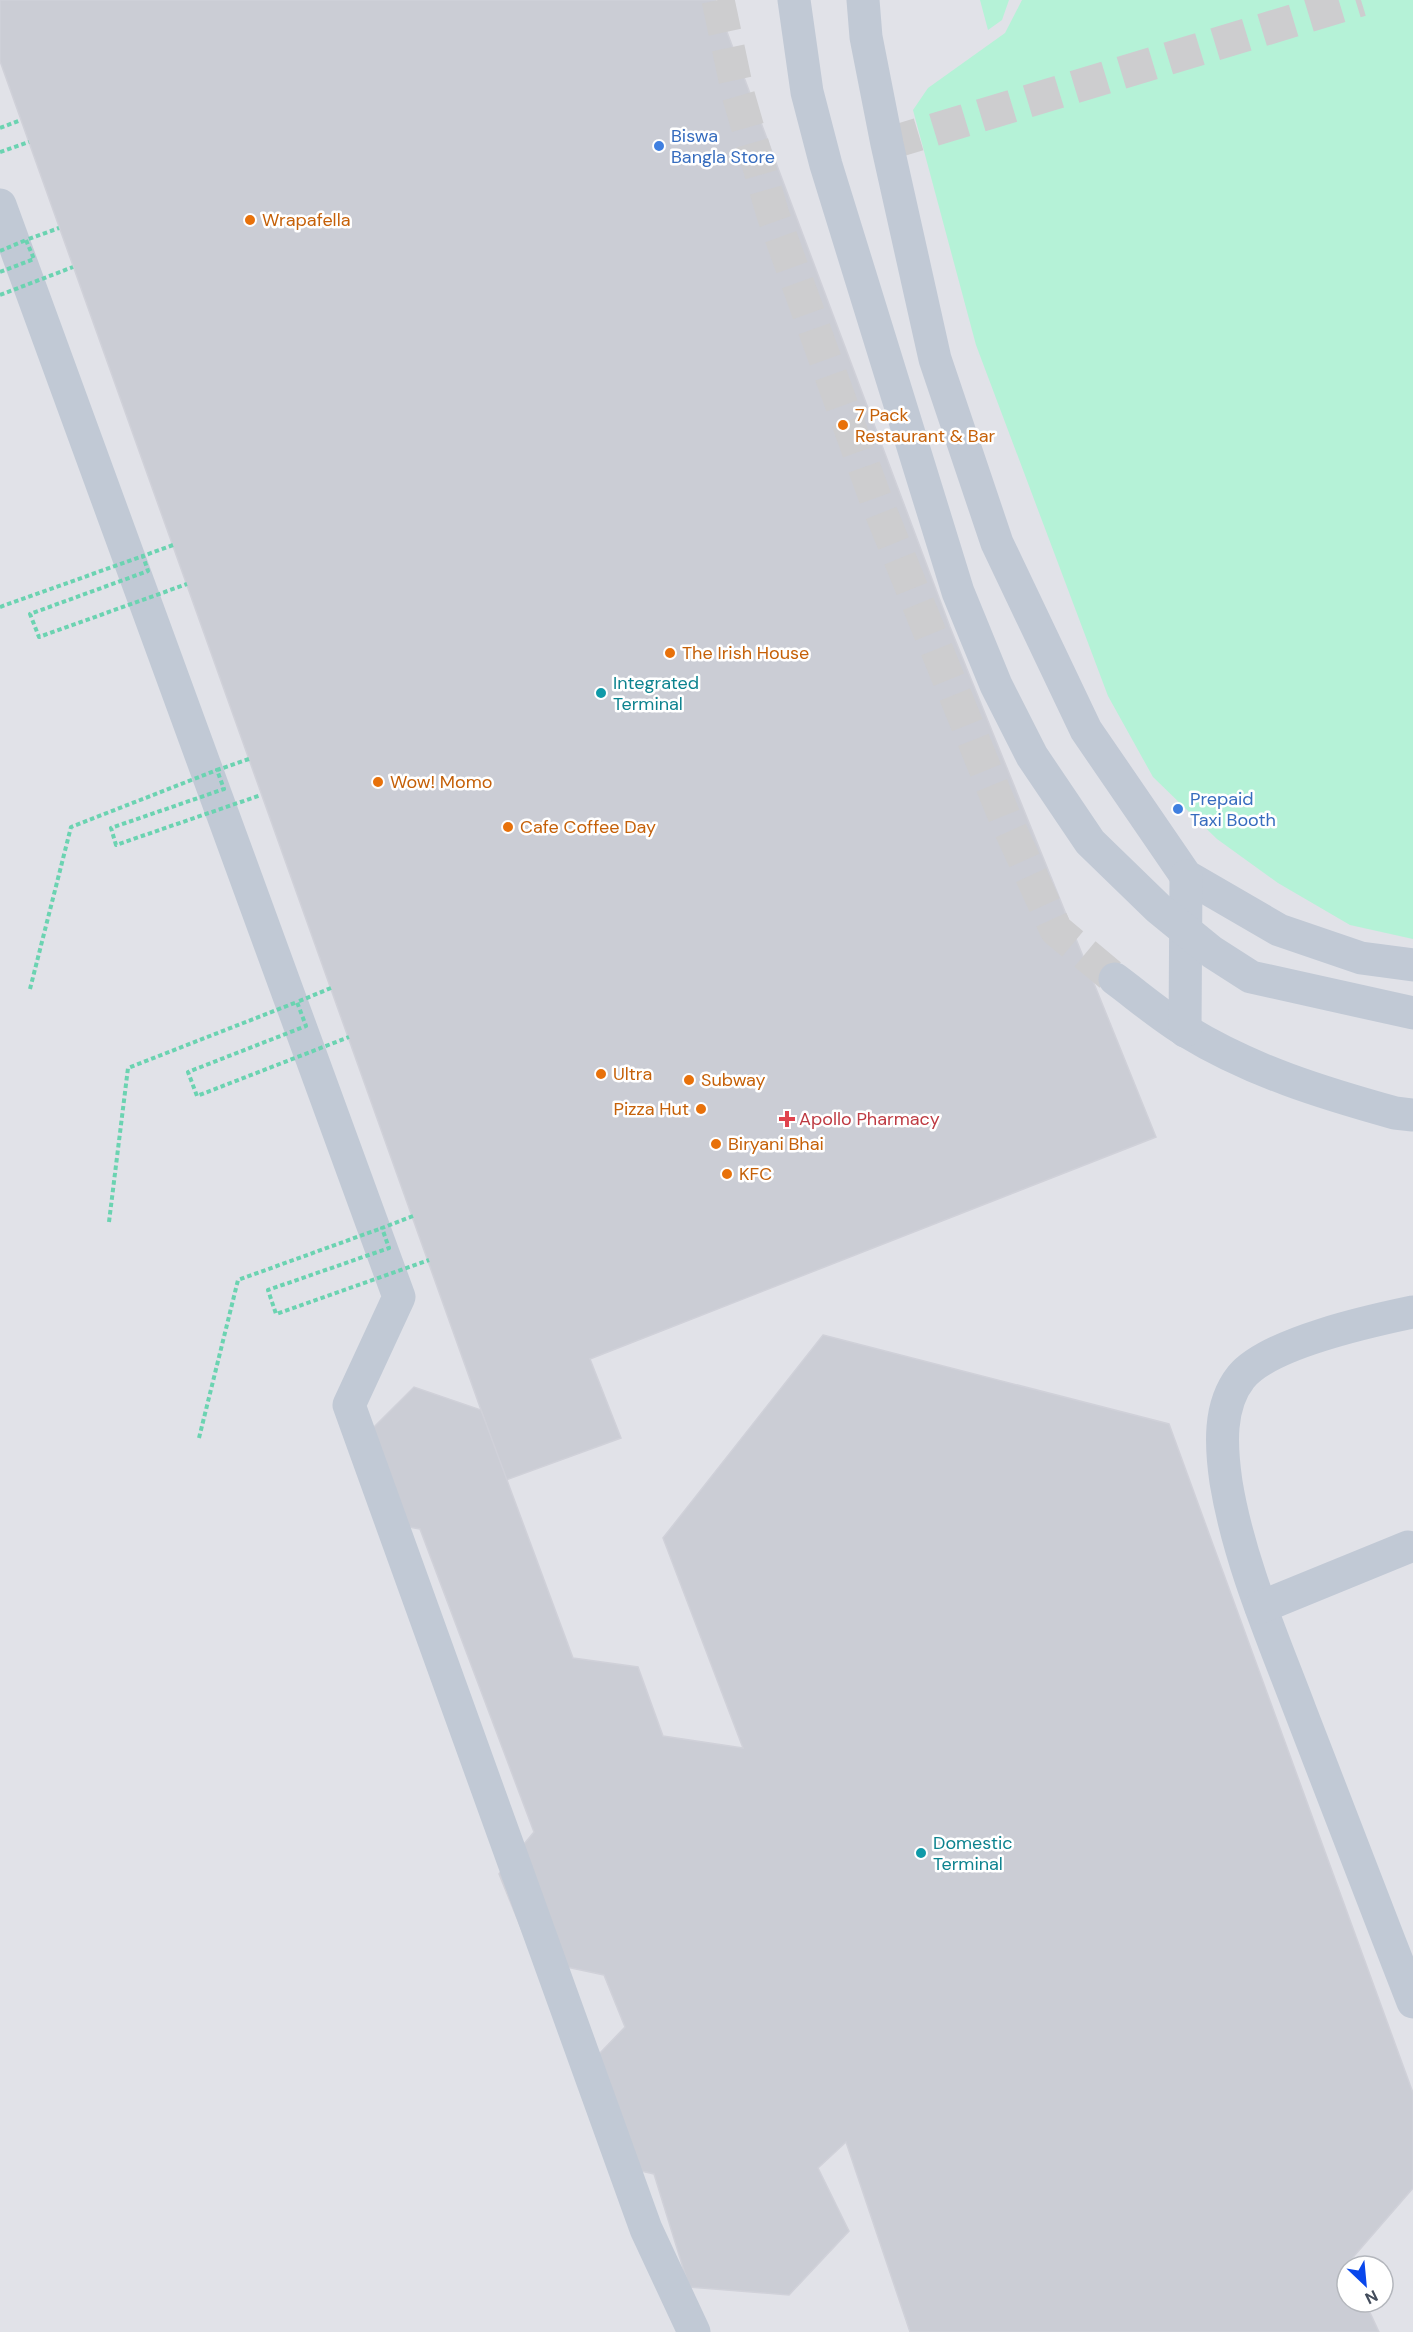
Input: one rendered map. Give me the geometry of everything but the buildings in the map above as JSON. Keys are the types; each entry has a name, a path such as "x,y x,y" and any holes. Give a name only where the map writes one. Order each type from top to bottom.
{"street":[{"path":"794,0 807,92 826,165 958,592 996,685 1032,756 1090,842 1158,908 1212,952 1251,977 1413,1013"},
{"path":"862,0 866,37 889,155 935,359 997,543 1086,730 1186,876 1279,930 1361,958 1413,965"},
{"path":"0,205 399,1297 349,1405 646,2229 694,2332"},
{"path":"1185,1031 1186,876"},
{"path":"1115,979 1185,1031 1289,1082 1395,1113 1413,1115"},
{"path":"1413,1312 1365,1322 1317,1337 1260,1361 1241,1377 1227,1402 1222,1426 1226,1482 1238,1537 1261,1607 1413,2002"},
{"path":"1261,1607 1411,1551"}],"path":[{"path":"0,128 21,120"},
{"path":"0,152 29,142"},
{"path":"0,251 59,228"},
{"path":"0,272 34,259 26,240"},
{"path":"0,295 73,267"},
{"path":"0,607 173,545"},
{"path":"143,556 148,571 30,614 39,638 187,584"},
{"path":"30,989 71,827 249,759"},
{"path":"217,770 224,789 111,828 116,845 261,795"},
{"path":"109,1222 128,1068 331,988"},
{"path":"297,1002 306,1026 188,1072 197,1096 349,1037"},
{"path":"199,1438 238,1280 413,1216"},
{"path":"382,1228 389,1248 268,1290 276,1314 429,1260"}],"shaded area":[{"path":"0,0 1413,0 1413,2332 0,2332"}],"green space":[{"path":"980,0 1009,0 1002,20 988,30"},
{"path":"1022,0 1413,0 1413,939 1350,925 1278,883 1217,839 1153,777 1108,696 976,345 913,110 928,88 1005,33"}],"tunnel":[{"path":"718,0 738,94 773,215 876,500 1005,818 1056,930 1115,979"},
{"path":"887,144 1361,0"}],"place":[{"name":"Biswa Bangla Store","path":"659,146"},
{"name":"Wrapafella","path":"250,220"},
{"name":"7 Pack Restaurant & Bar","path":"843,425"},
{"name":"The Irish House","path":"670,653"},
{"name":"Integrated Terminal","path":"601,693"},
{"name":"Wow! Momo","path":"378,782"},
{"name":"Prepaid Taxi Booth","path":"1178,809"},
{"name":"Cafe Coffee Day","path":"508,827"},
{"name":"Ultra","path":"601,1074"},
{"name":"Subway","path":"689,1080"},
{"name":"Pizza Hut","path":"701,1109"},
{"name":"Apollo Pharmacy","path":"787,1119"},
{"name":"Biryani Bhai","path":"716,1144"},
{"name":"KFC","path":"727,1174"},
{"name":"Domestic Terminal","path":"921,1853"}]}
